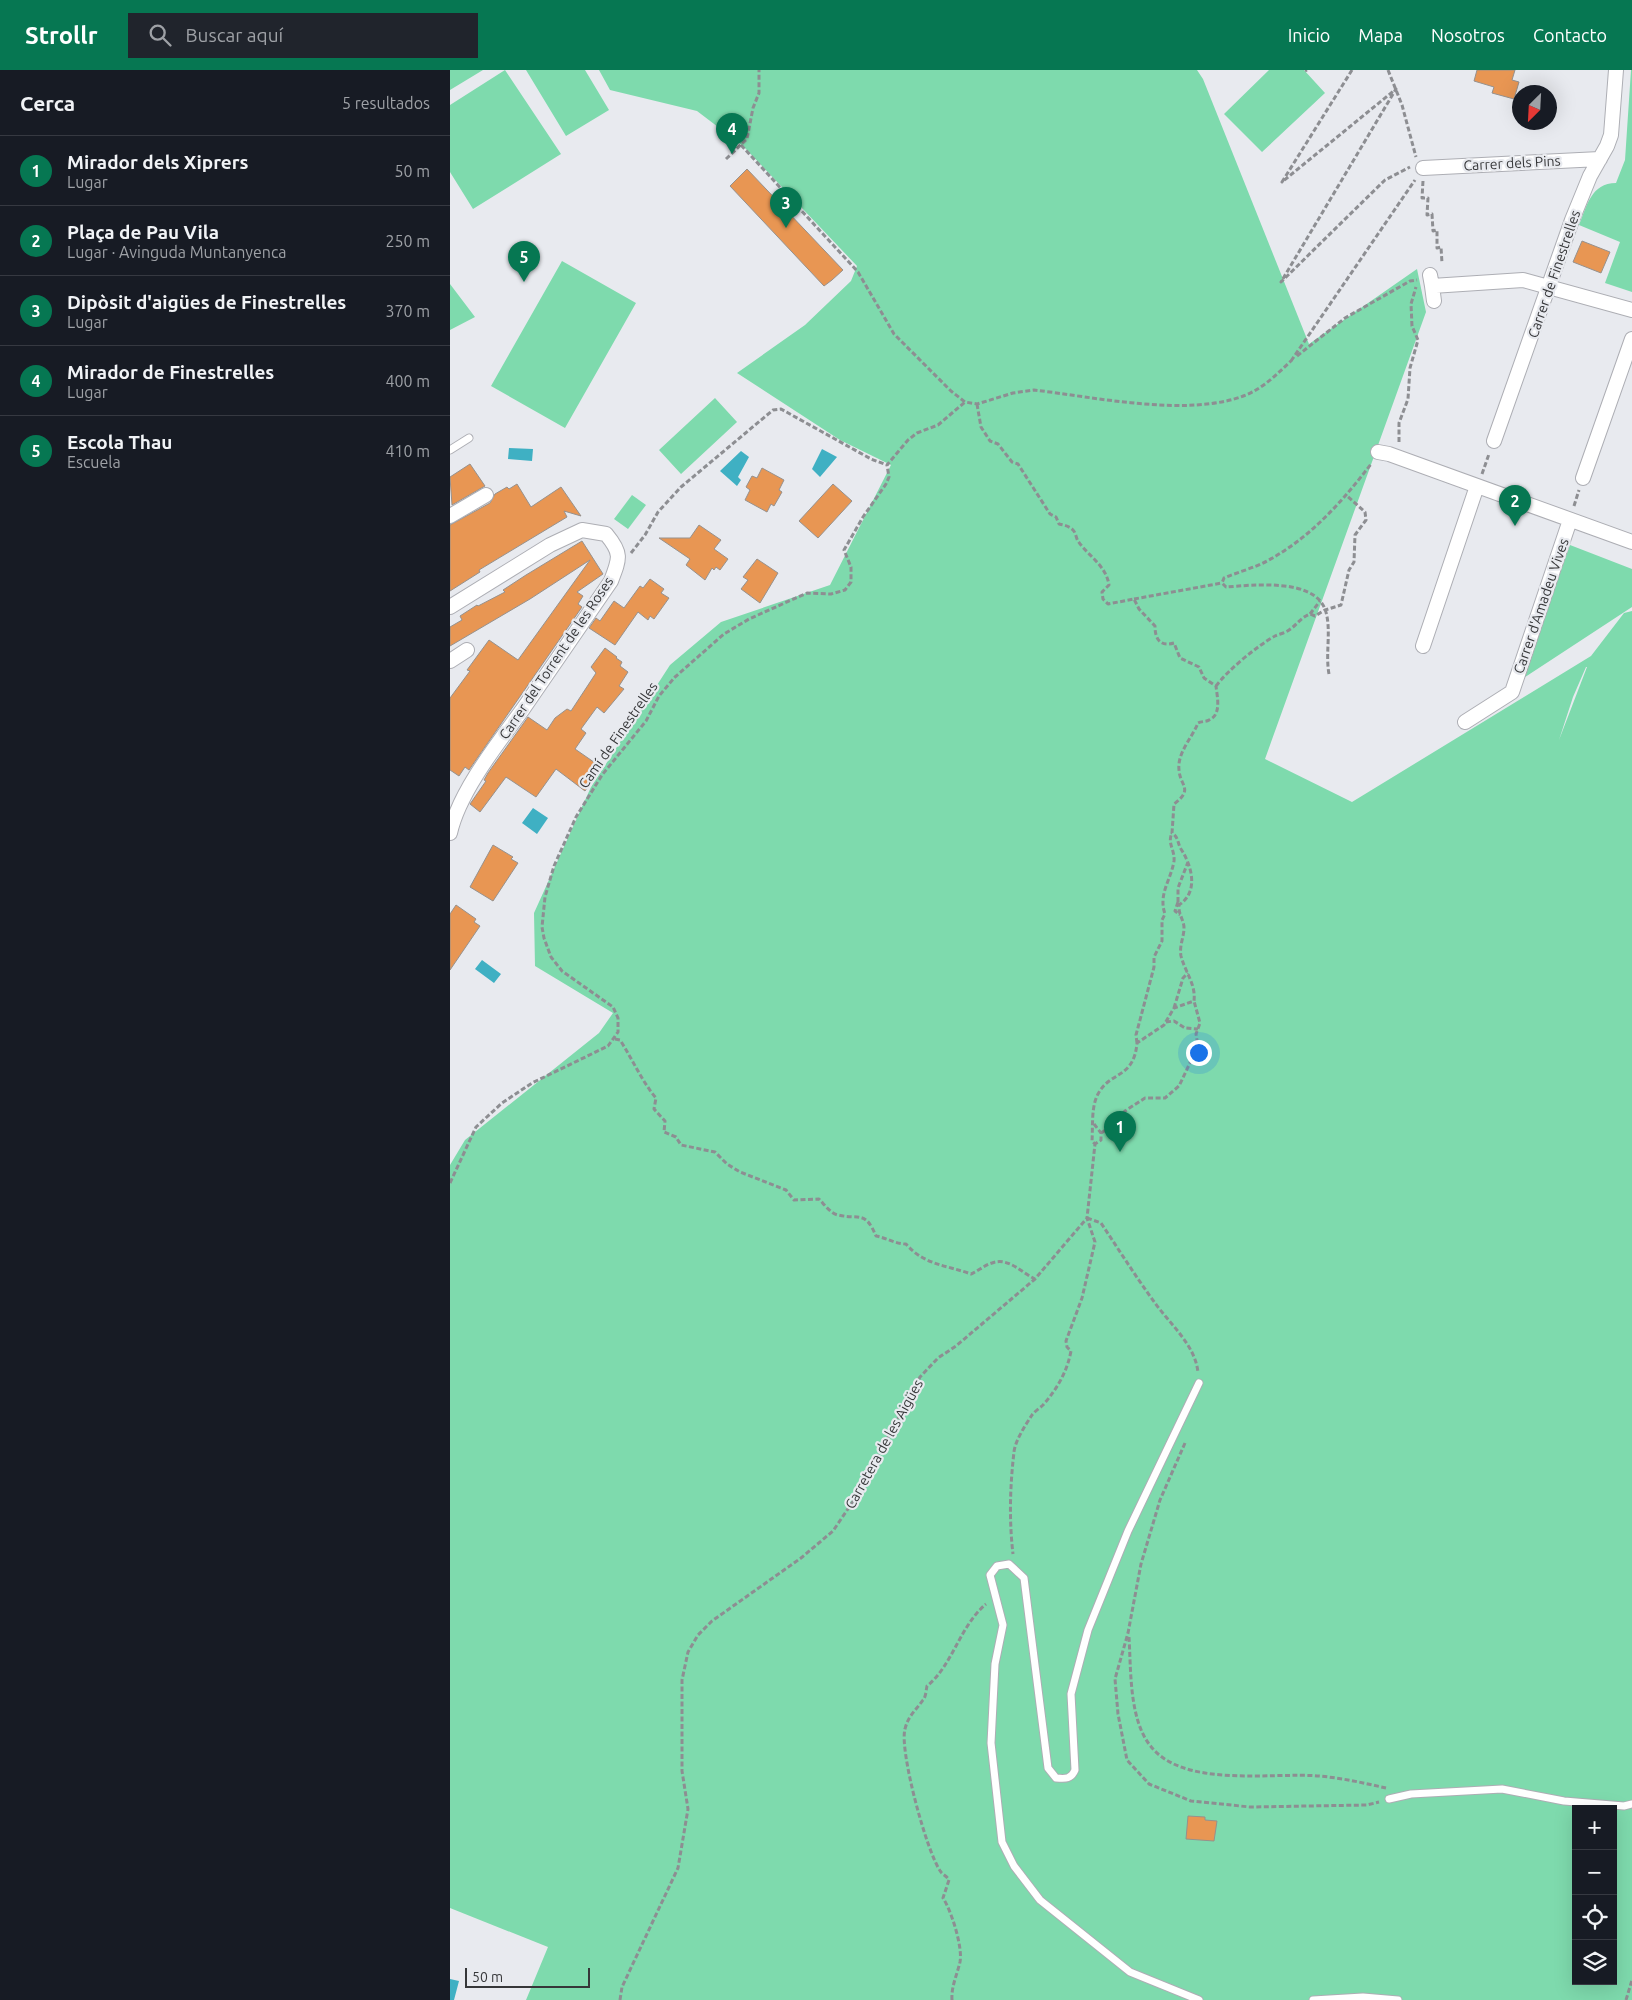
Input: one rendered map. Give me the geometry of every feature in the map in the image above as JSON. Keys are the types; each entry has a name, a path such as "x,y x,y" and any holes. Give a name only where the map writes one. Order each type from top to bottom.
{"street":[{"name":"Carrer de Finestrelles","path":"1494,441 1582,195 1611,135 1616,70"},
{"name":"Carrer dels Pins","path":"1420,163 1600,159"},
{"path":"1434,301 1427,280 1523,280 1632,310"},
{"path":"1583,478 1632,339"},
{"path":"1383,453 1479,482 1570,520 1632,542"},
{"path":"1423,646 1479,482"},
{"path":"450,516 486,495"},
{"name":"Carrer d'Amadeu Vives","path":"1465,722 1512,692 1570,520"},
{"path":"450,608 550,545 582,530 606,534 616,547 619,558"},
{"name":"Carrer del Torrent de les Roses","path":"451,826 465,796 497,745 611,581 619,558"},
{"path":"450,661 467,650"}],"lane":[{"path":"450,450 470,438"},
{"path":"1199,1383 1128,1531 1088,1630 1071,1694 1076,1770 1072,1776 1066,1779 1056,1778 1048,1768 1024,1578 1009,1564 997,1566 990,1576 1003,1626 995,1664 991,1743 1002,1842 1014,1866 1040,1900 1130,1972 1199,2000"},
{"path":"1389,1799 1412,1794 1502,1789 1564,1801 1624,1806 1632,1804"},
{"path":"1313,2000 1364,1997 1398,2000"}],"path":[{"path":"726,159 747,139 758,93 759,70"},
{"path":"1352,70 1282,182 1396,89"},
{"path":"1388,70 1420,163"},
{"path":"1396,89 1281,282 1385,180 1407,167 1420,163"},
{"path":"741,145 858,272 894,334 950,391 964,402 977,404 1013,392 1034,390 1160,405 1226,401 1260,388 1310,344 1345,318 1410,281 1427,280"},
{"path":"1291,361 1420,163"},
{"path":"1423,183 1422,198 1428,198 1428,215 1432,214 1433,231 1437,230 1437,248 1441,247 1442,263"},
{"path":"1222,583 1224,578 1265,562 1285,551 1332,512 1383,453 1399,442 1399,423 1410,390 1408,379 1418,340 1412,326 1411,304 1427,280"},
{"path":"619,558 633,550 658,512 681,487 773,410 781,409 887,465 908,440 917,433 938,425 964,402"},
{"path":"977,404 981,427 990,441 998,444 1012,462 1018,464 1050,514 1056,517 1059,524 1068,526 1074,532 1078,541 1102,568 1109,585 1102,592 1103,599 1108,604 1222,583"},
{"path":"1479,482 1494,441"},
{"name":"Camí de Finestrelles","path":"615,1039 619,1025 613,1007 562,971 551,957 544,938 542,927 545,897 564,840 602,775 646,721 659,696 675,677 700,654 724,634 749,619 808,593 831,594 840,592 848,587 851,567 844,550 886,484 889,477 887,465"},
{"path":"1310,614 1315,616 1325,610 1341,605 1349,570 1354,562 1355,535 1366,520 1365,512 1346,495"},
{"path":"1222,583 1226,587 1251,585 1295,588 1312,593 1325,610 1329,674"},
{"path":"1134,599 1139,609 1155,626 1155,633 1160,643 1166,645 1174,643 1180,658 1199,667 1204,678 1216,686"},
{"path":"1009,1564 1013,1553 1009,1525 1014,1452 1032,1415 1059,1384 1069,1363 1071,1351 1066,1347 1066,1341 1082,1298 1094,1242 1087,1218 1089,1188 1094,1166 1095,1144 1092,1140 1094,1124 1092,1110 1098,1092 1115,1077 1124,1074 1136,1053 1138,1043 1136,1034 1139,1019 1154,967 1154,957 1162,941 1161,926 1165,914 1162,903 1174,861 1170,838 1174,804 1181,799 1184,792 1184,781 1178,771 1184,748 1198,724 1209,720 1215,715 1218,704 1216,686 1228,672 1276,635 1290,630 1298,621 1310,614 1320,601"},
{"path":"1172,833 1178,837 1180,846 1188,861 1192,879 1191,893 1180,903"},
{"path":"1172,850 1180,846"},
{"path":"1101,1132 1114,1125 1125,1110 1144,1098 1165,1098 1179,1086 1198,1046 1196,1034 1200,1023 1194,1001 1195,993 1180,948 1184,928 1180,916 1178,888 1188,861"},
{"path":"1138,1043 1166,1022 1179,1003 1183,978 1188,973"},
{"path":"1179,1003 1194,1001"},
{"path":"1166,1022 1174,1021 1185,1028 1198,1029"},
{"path":"450,1183 470,1136 476,1127 502,1103 532,1083 608,1046 615,1039 620,1040 634,1062 640,1078 656,1098 654,1109 665,1121 664,1132 676,1137 681,1145 715,1152 727,1164 740,1172 786,1190 794,1200 819,1199 836,1215 865,1218 871,1223 876,1236 896,1244 906,1244 916,1255 940,1267 951,1266 971,1274 992,1263 1002,1261 1035,1279"},
{"path":"1094,1124 1101,1132 1101,1140 1095,1144"},
{"path":"1087,1218 1101,1223 1154,1302 1184,1340 1197,1361 1199,1383"},
{"name":"Carretera de les Aigües","path":"620,2000 622,1987 678,1868 688,1809 682,1771 682,1680 688,1652 698,1635 712,1621 801,1558 833,1530 858,1494 920,1377 938,1358 956,1346 1035,1279 1087,1218"},
{"path":"1188,1438 1160,1500 1141,1564 1128,1633 1115,1679 1118,1714 1127,1760 1149,1784 1190,1801 1250,1807 1366,1805 1389,1799"},
{"path":"952,2000 951,1994 960,1961 952,1919 943,1898 949,1880 940,1871 925,1835 909,1777 904,1751 904,1729 912,1713 924,1699 928,1686 938,1678 970,1622 979,1610 997,1599"},
{"path":"1128,1633 1135,1712 1149,1744 1171,1763 1198,1774 1322,1776 1412,1794"},
{"path":"1626,2000 1632,1980"}],"green space":[{"path":"450,70 483,70 450,90"},
{"path":"505,70 561,154 473,209 450,172 450,105"},
{"path":"526,70 585,70 609,110 566,136"},
{"path":"599,70 1197,70 1203,79 1309,344 1417,269 1426,312 1265,759 1352,802 1591,656 1624,613 1632,611 1632,2000 526,2000 548,1947 450,1908 450,1165 465,1140 599,1033 613,1013 535,966 534,913 591,787 670,665 721,622 830,585 891,465 840,440 737,373 805,325 851,281 857,266 743,146 697,111 610,90","holes":["1587,667 1559,740 1573,697"]},
{"path":"1269,70 1304,70 1325,93 1262,152 1224,114"},
{"path":"1631,70 1632,292 1605,283 1620,242 1579,225 1595,191 1608,184 1616,183 1625,160"},
{"path":"562,261 636,303 565,428 491,386"},
{"path":"450,284 475,317 450,330"},
{"path":"715,398 737,422 681,474 659,450"},
{"path":"632,495 646,505 628,529 614,519"},
{"path":"1570,545 1632,569 1632,607 1522,679"}],"water":[{"path":"509,448 533,449 532,461 508,459"},
{"path":"822,449 837,457 820,477 812,469"},
{"path":"741,451 749,457 738,477 741,480 737,486 720,471"},
{"path":"533,808 548,818 537,834 522,823"},
{"path":"482,960 501,974 494,983 475,969"},
{"path":"450,1979 459,1981 454,2000 450,2000"}],"building":[{"path":"1477,70 1515,70 1512,80 1519,82 1518,85 1512,85 1512,98 1492,93 1494,87 1474,81"},
{"path":"747,169 843,270 824,286 730,186"},
{"path":"1582,241 1610,252 1601,273 1573,262"},
{"path":"470,464 485,486 452,505 450,477"},
{"path":"762,468 784,480 779,490 782,492 774,506 771,504 767,512 745,500 750,490 746,487 752,476 757,478"},
{"path":"517,484 531,507 561,487 581,516 564,511 567,517 479,570 480,572 450,591 450,525 490,503 495,494"},
{"path":"833,484 852,501 818,538 799,521"},
{"path":"699,525 721,540 714,549 728,559 720,570 716,567 714,570 712,568 705,580 686,565 690,559 659,538 690,538"},
{"path":"582,541 603,574 577,592 583,596 578,604 582,607 469,770 465,767 459,776 450,770 450,698 470,671 467,670 489,640 518,660 590,560 530,599 450,646 450,627 462,620 460,616 477,605 505,592 503,590"},
{"path":"757,559 778,573 760,603 741,589 748,580 743,577"},
{"path":"650,579 664,589 661,593 669,598 654,619 650,616 648,620 638,612 615,645 589,628 596,618 600,621 614,601 624,608 640,586 643,588"},
{"path":"605,648 622,662 620,666 628,672 619,686 624,689 604,713 597,707 581,729 586,733 575,749 601,767 585,791 556,769 536,797 506,777 480,812 470,804 486,781 484,780 488,773 528,717 547,730 555,718 567,709 571,711 596,673 591,667"},
{"path":"493,845 513,857 511,859 518,863 493,901 470,887"},
{"path":"456,905 476,919 474,922 480,926 450,970 450,914"},
{"path":"1188,1816 1205,1817 1205,1820 1217,1821 1214,1841 1186,1839"}],"place":[{"name":"Mirador de Finestrelles","path":"732,154"},
{"name":"Dipòsit d'aigües de Finestrelles","path":"786,228"},
{"name":"Escola Thau","path":"524,282"},
{"name":"Plaça de Pau Vila","path":"1515,526"},
{"name":"Mirador dels Xiprers","path":"1120,1152"}]}
